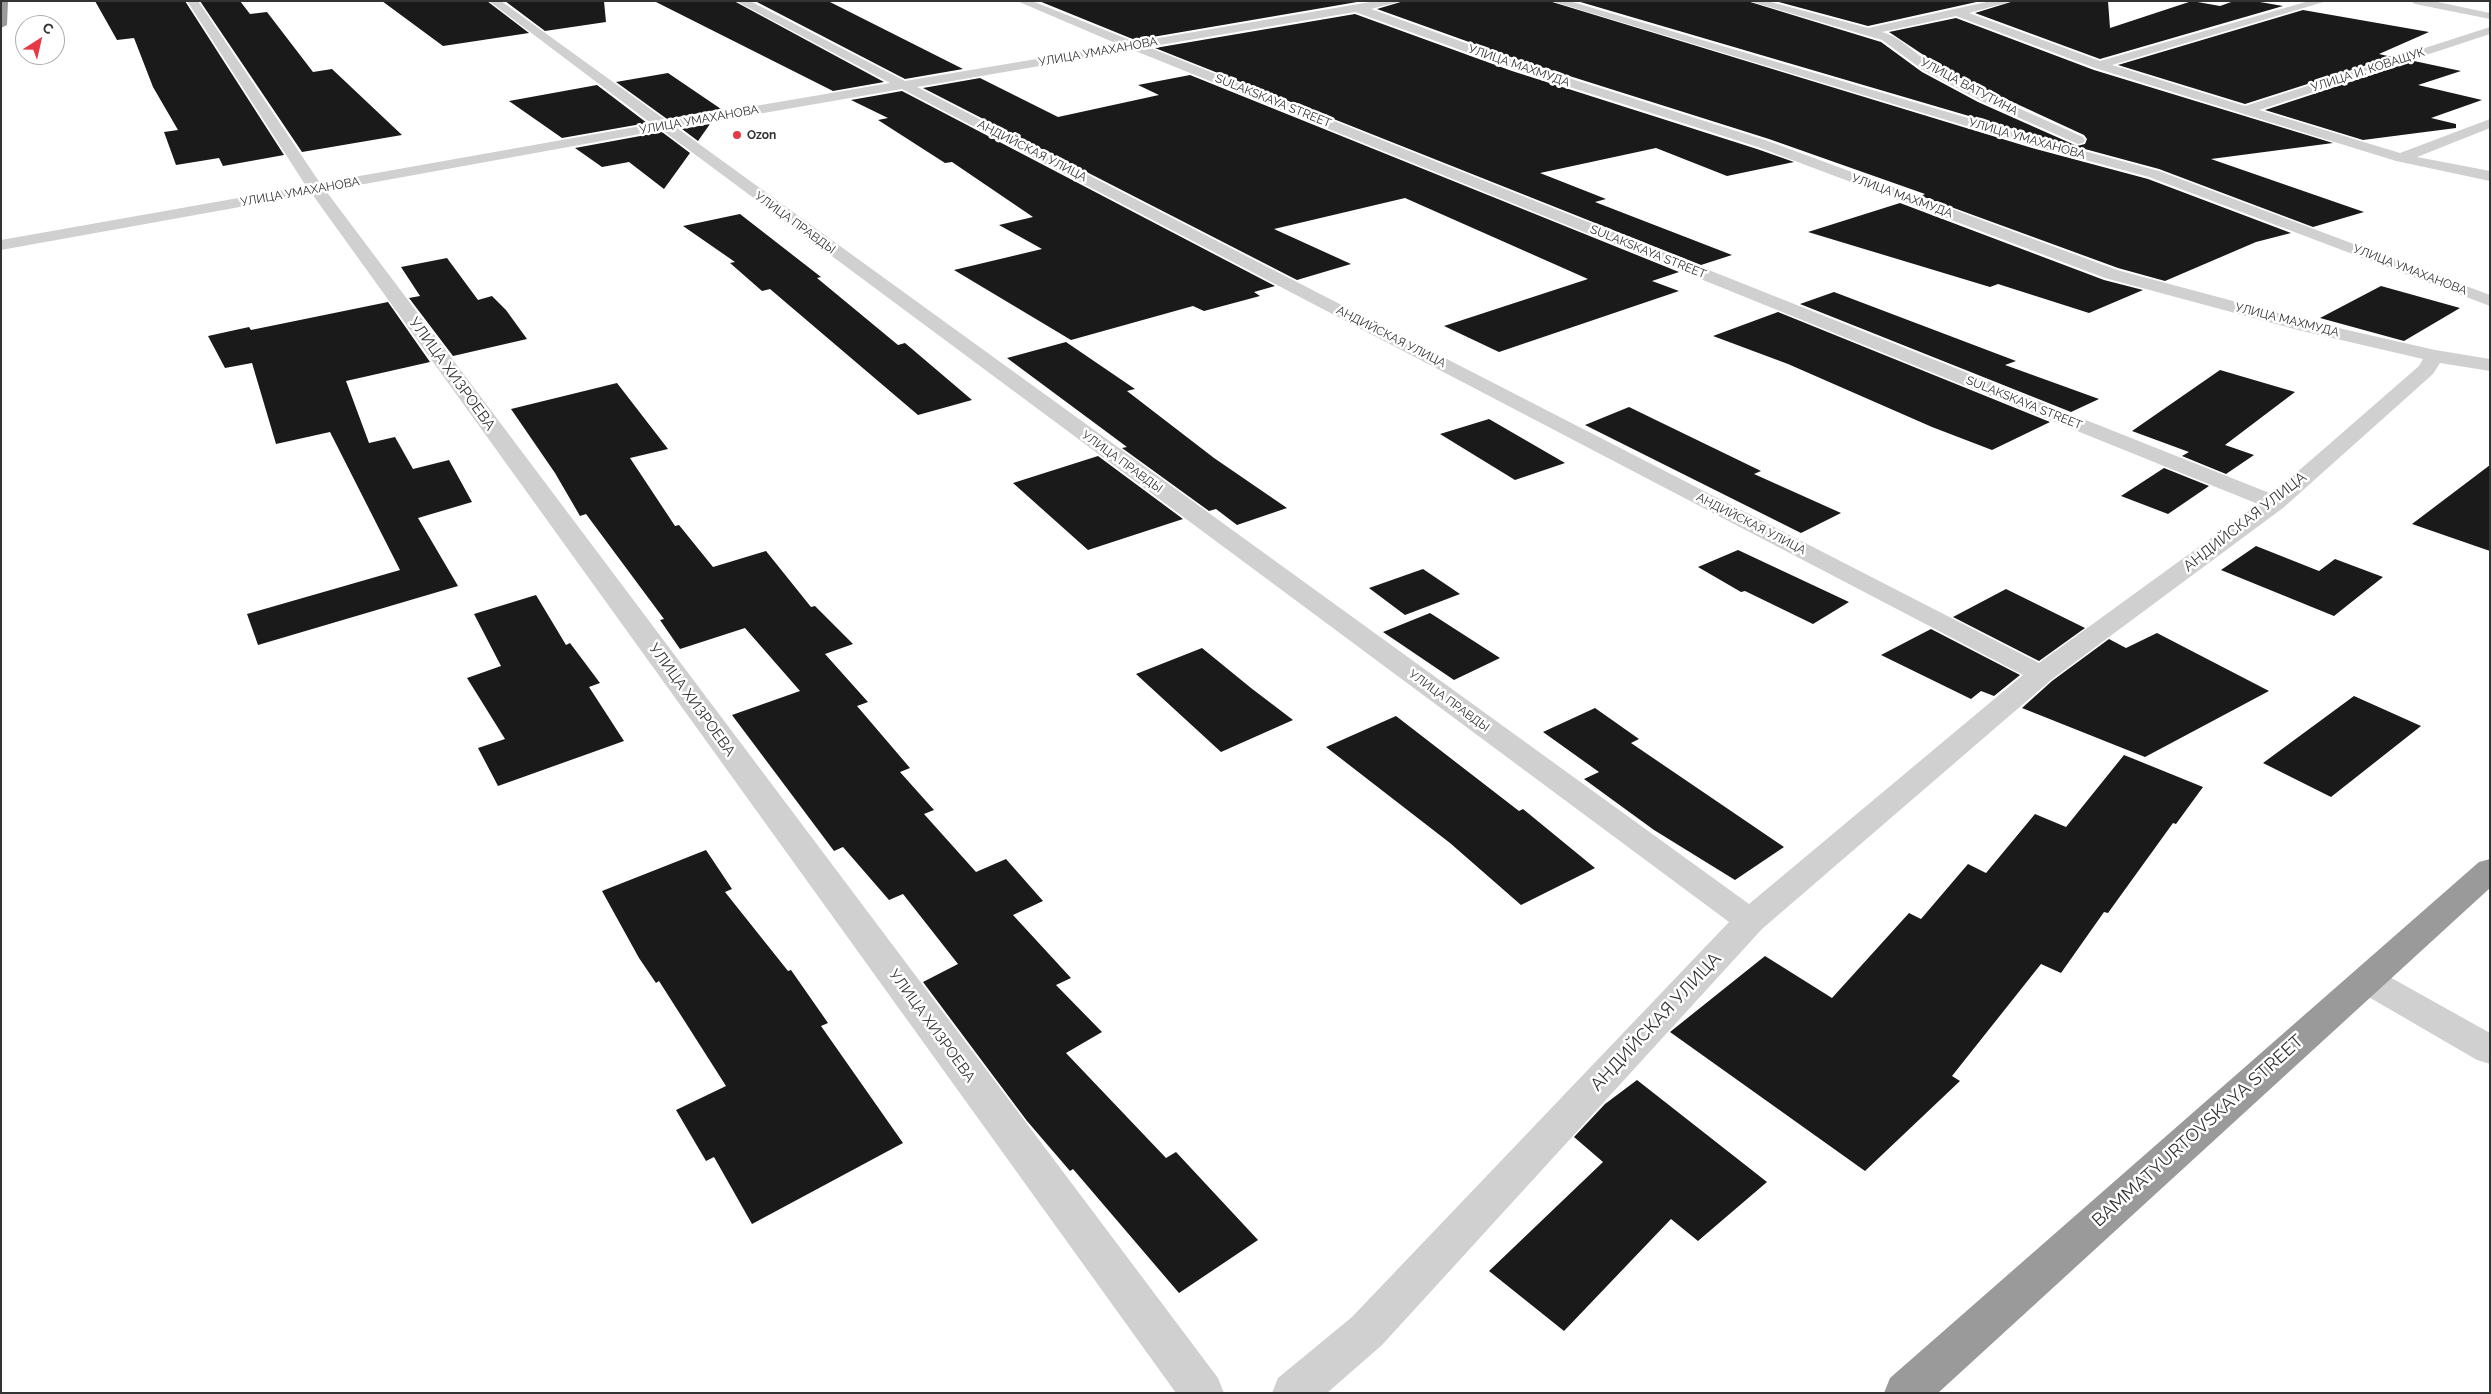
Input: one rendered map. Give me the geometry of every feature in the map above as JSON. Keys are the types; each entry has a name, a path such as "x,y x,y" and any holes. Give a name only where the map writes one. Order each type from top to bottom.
{"highway":[{"path":"1,25 2,1"},
{"name":"BAMMATYURTOVSKAYA STREET","path":"1906,1393 2490,870"}],"street":[{"name":"УЛИЦА ХИЗРОЕВА","path":"192,1 213,36 316,189 1202,1393"},
{"name":"УЛИЦА ПРАВДЫ","path":"494,1 1750,921"},
{"name":"АНДИЙСКАЯ УЛИЦА","path":"741,1 2041,674"},
{"name":"SULAKSKAYA STREET","path":"1022,1 2275,503"},
{"name":"УЛИЦА МАХМУДА","path":"1323,1 1348,10 1370,12 1517,66 1763,144 2111,274 2305,326 2435,356 2490,365"},
{"name":"УЛИЦА УМАХАНОВА","path":"1,245 663,126 1397,1"},
{"name":"УЛИЦА УМАХАНОВА","path":"1556,1 2038,143 2154,174 2486,295"},
{"name":"УЛИЦА ВАТУТИНА","path":"1754,1 1871,31 1886,37 1928,67 1984,97 2154,174"},
{"path":"1871,31 2007,1"},
{"path":"2099,65 2322,1"},
{"path":"2418,1 2490,16"},
{"path":"1956,12 2099,65 2401,158 2490,176"},
{"name":"УЛИЦА И. КОВАЩУК","path":"2245,110 2490,30"},
{"path":"2401,158 2490,123"},
{"name":"АНДИЙСКАЯ УЛИЦА","path":"1294,1393 1367,1331 1750,921 2041,674 2275,503 2426,370 2435,356"},
{"path":"2367,980 2490,1050"}],"building":[{"path":"95,1 185,1 284,155 223,166 219,158 176,165 164,132 178,130 153,87 134,38 117,40"},
{"path":"200,1 240,1 250,14 267,12 313,72 332,69 402,135 302,152"},
{"path":"382,1 487,1 529,33 443,46"},
{"path":"505,1 604,1 606,22 545,31"},
{"path":"654,1 734,1 884,82 833,91"},
{"path":"755,1 828,1 963,69 905,79"},
{"path":"1039,1 1363,1 1135,40"},
{"path":"1404,1 1549,1 2032,148 2148,179 2291,233 2256,242 2165,281 2118,268 1921,196 1925,194 1769,139 1522,61 1377,9"},
{"path":"1577,1 1747,1 1881,42 1922,72 1978,102 2077,146 2085,144 2087,139 2084,135 1952,74 1889,32 1956,18 2094,70 2333,143 2211,159 2364,212 2313,227 2159,169 2044,138"},
{"path":"1775,1 1981,1 1868,26"},
{"path":"2014,1 2108,1 2110,28 2192,1 2220,6 2234,1 2254,1 2283,6 2100,59 1975,13"},
{"path":"2303,10 2429,32 2379,54 2392,57 2245,104 2118,65"},
{"path":"1355,14 1512,71 1794,162 1727,176 1656,148 1540,173 1606,199 1595,202 1732,255 1701,265 1155,48"},
{"path":"2414,61 2461,71 2418,85 2482,100 2431,118 2456,124 2456,128 2363,140 2265,110"},
{"path":"668,73 721,109 667,119 616,82"},
{"path":"1190,75 1679,272 1652,281 1679,291 1499,352 1444,326 1588,279 1405,198 1274,229 1351,264 1297,280 923,88 980,78 1058,117 1159,95 1138,85"},
{"path":"597,85 647,123 562,138 509,101"},
{"path":"902,91 1275,286 1254,292 1260,296 1204,311 1193,306 1071,340 954,270 1042,249 999,225 1033,217 952,162 945,163 878,120 888,118 851,100"},
{"path":"710,124 698,141 682,129"},
{"path":"662,132 690,153 664,189 629,162 602,167 575,148"},
{"path":"1900,203 2104,280 2143,290 2089,313 1998,284 1990,287 1808,232"},
{"path":"740,214 821,277 817,278 898,345 905,343 972,400 918,415 770,289 762,291 730,263 735,262 683,226"},
{"path":"447,258 478,300 492,296 506,310 527,339 453,356 409,298 420,296 401,267"},
{"path":"2381,286 2460,308 2404,341 2320,318"},
{"path":"1834,292 2016,361 2005,365 2099,399 2071,412 1800,304"},
{"path":"388,302 430,362 346,381 369,443 395,437 413,469 449,460 472,502 418,518 458,586 258,645 247,614 400,570 330,432 276,444 252,363 225,368 208,336 249,327 251,330"},
{"path":"1778,312 2050,422 1992,450 1932,427 1788,364 1713,336"},
{"path":"1066,342 1135,389 1127,391 1214,458 1287,508 1237,525 1216,509 1209,511 1122,448 1127,447 1007,358"},
{"path":"2220,370 2295,392 2225,445 2254,455 2226,474 2182,456 2189,452 2132,431"},
{"path":"617,383 668,449 630,458 675,526 679,525 713,567 766,551 811,607 815,606 853,644 825,654 868,702 857,706 910,768 900,772 934,810 924,814 976,872 1006,859 1043,901 1013,915 1071,978 1056,985 1102,1032 1066,1053 1166,1158 1176,1152 1258,1240 1179,1293 1073,1169 1070,1171 1027,1121 923,982 958,964 903,894 889,900 843,847 834,851 732,715 800,691 745,628 680,649 660,620 664,619 586,514 580,516 555,473 511,409"},
{"path":"1629,407 1761,471 1754,474 1841,513 1801,533 1585,425"},
{"path":"1489,419 1565,463 1515,480 1440,434"},
{"path":"1098,456 1183,519 1088,550 1013,483"},
{"path":"2490,465 2490,551 2412,524"},
{"path":"2164,468 2209,486 2168,514 2121,496"},
{"path":"2256,546 2319,571 2335,559 2383,577 2334,616 2221,570"},
{"path":"1738,550 1849,602 1813,624 1745,591 1741,592 1698,567"},
{"path":"1423,569 1460,594 1405,615 1369,588"},
{"path":"2006,589 2085,628 2039,661 1953,617"},
{"path":"536,595 566,645 570,643 600,683 589,687 624,741 498,786 478,748 505,739 467,678 501,666 474,614"},
{"path":"1430,613 1500,658 1454,680 1383,632"},
{"path":"1931,629 2020,675 1994,696 1981,691 1971,699 1881,655"},
{"path":"2157,633 2269,691 2145,757 2022,708 2052,681 2109,639 2126,648"},
{"path":"1202,648 1293,720 1221,752 1136,674"},
{"path":"2354,696 2421,726 2331,797 2263,763"},
{"path":"1595,708 1639,739 1631,743 1784,847 1735,880 1654,830 1584,779 1599,772 1543,732"},
{"path":"1396,716 1519,811 1523,809 1595,868 1521,905 1450,843 1326,747"},
{"path":"2124,755 2203,787 2176,824 2173,823 2108,913 2104,912 2061,973 2041,964 1952,1076 1960,1081 1865,1171 1670,1032 1765,956 1832,998 1909,913 1921,919 1968,864 1986,873 2035,814 2066,827"},
{"path":"706,850 732,889 725,892 788,971 791,970 828,1023 821,1026 903,1143 752,1224 714,1157 706,1161 676,1110 726,1086 659,981 656,983 639,958 602,891"},
{"path":"1637,1080 1767,1182 1698,1241 1671,1219 1564,1331 1489,1271 1603,1162 1574,1137 1605,1104"}],"place":[{"name":"Ozon","path":"737,135"}]}
